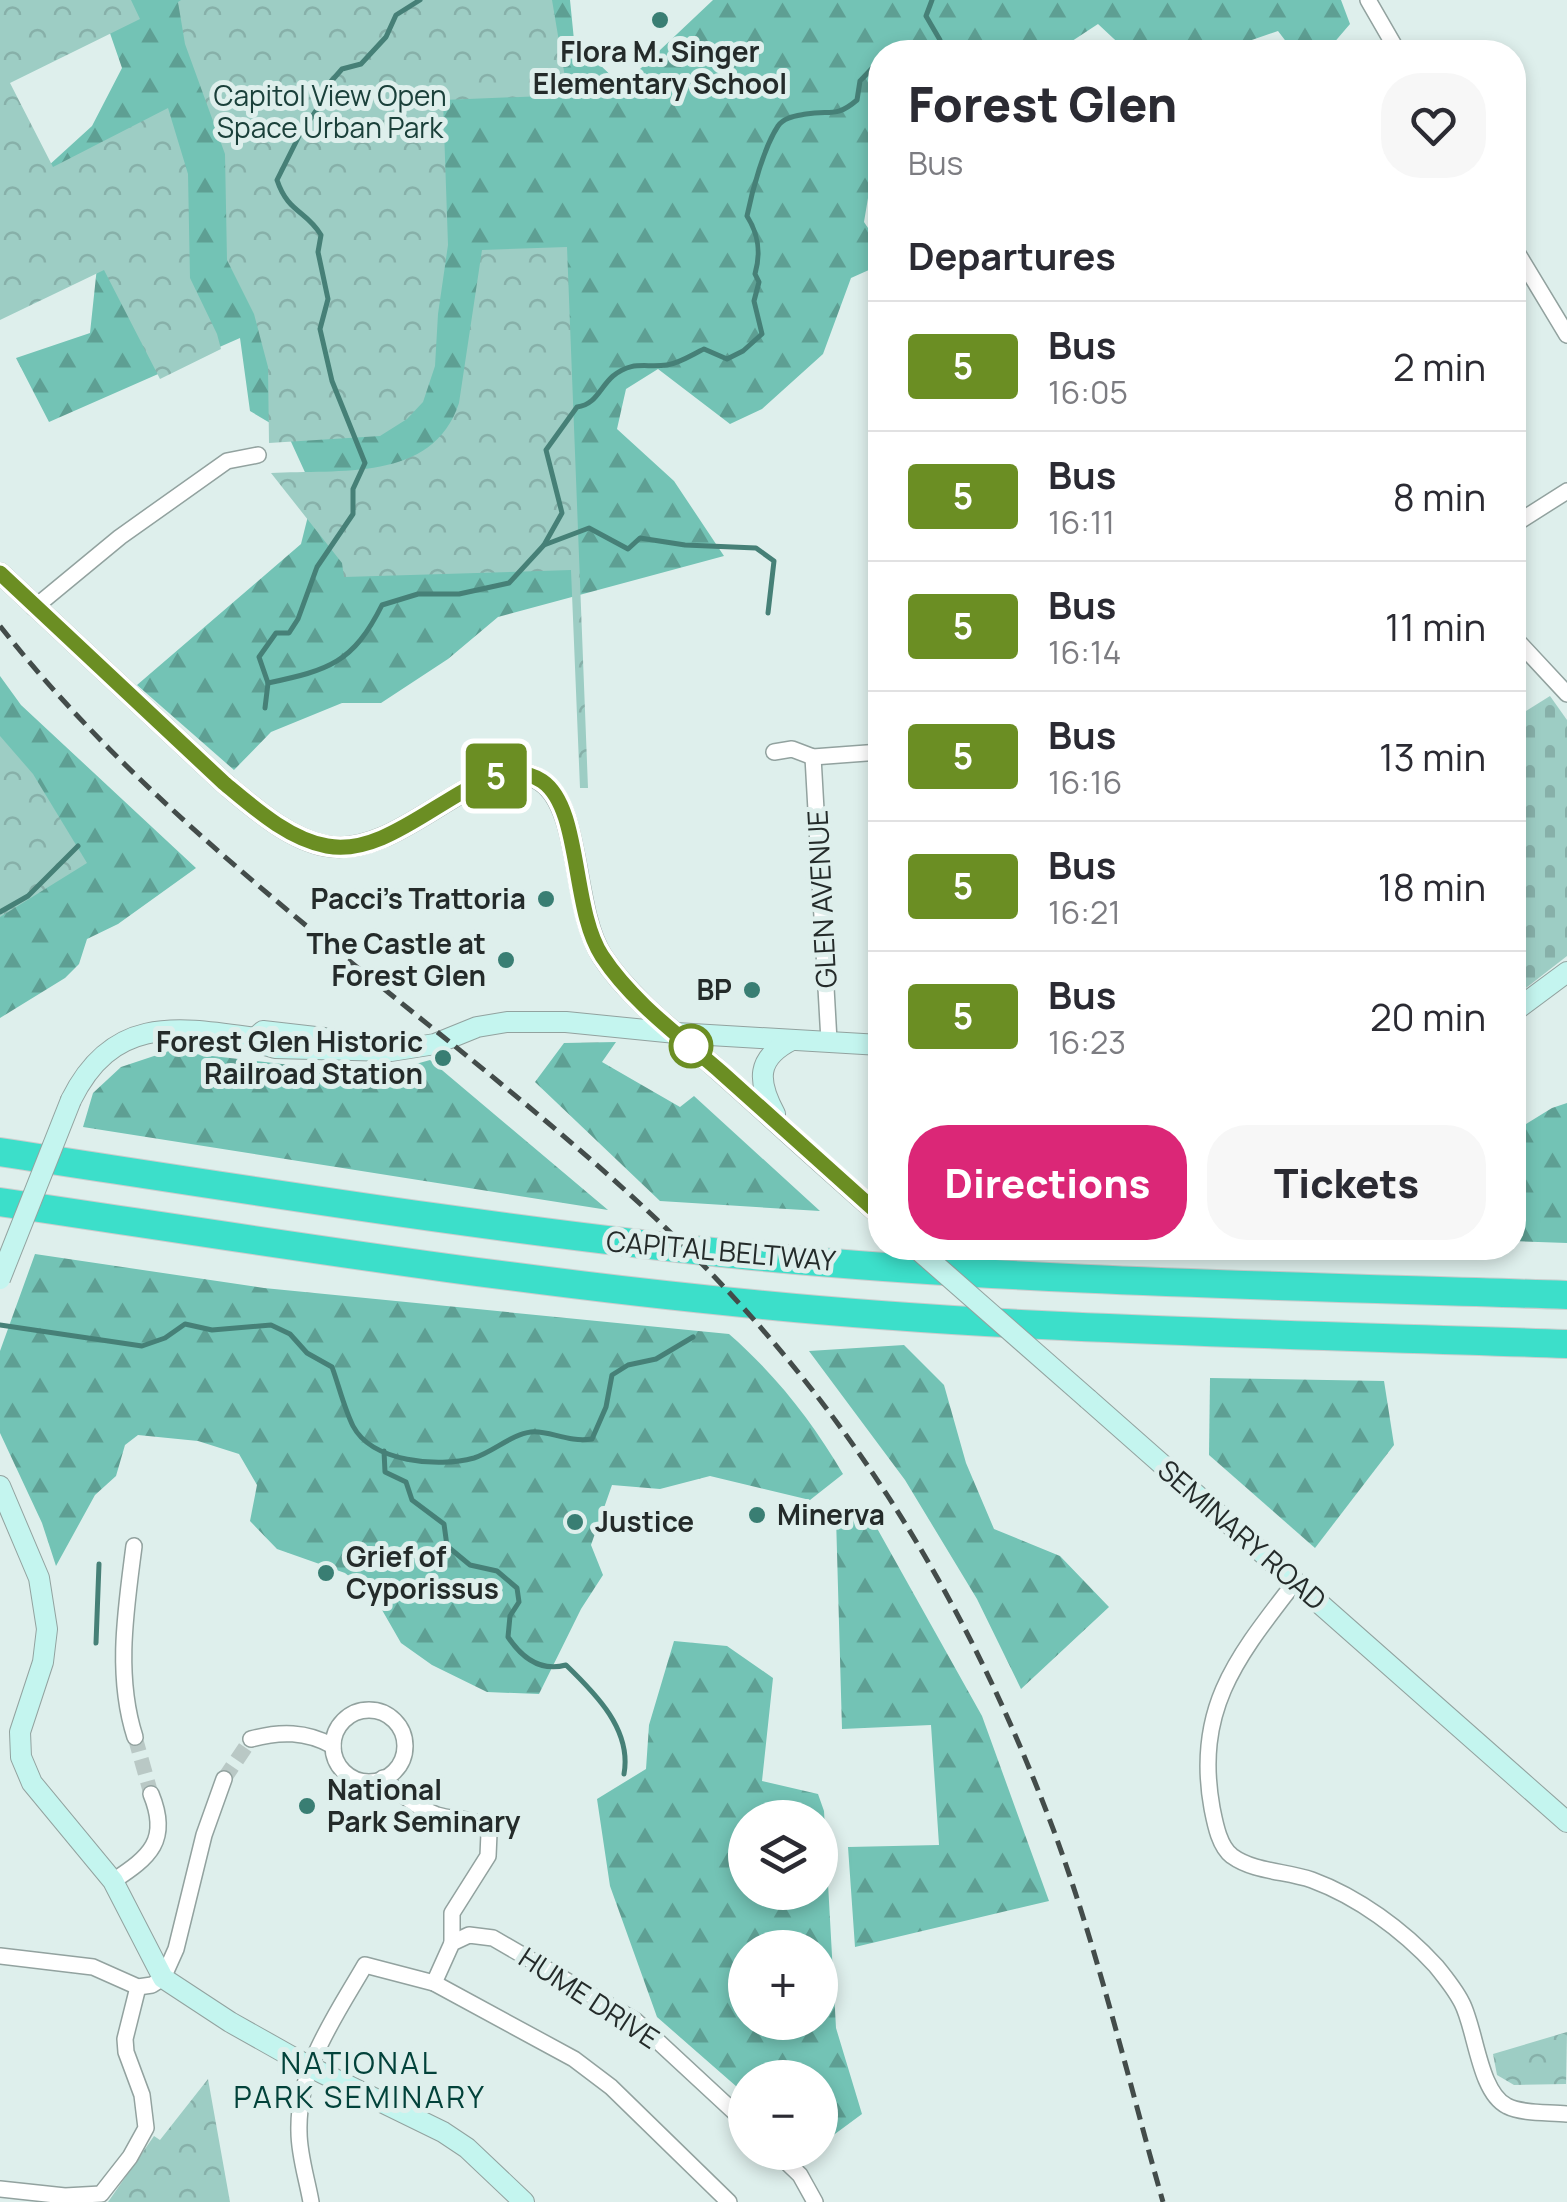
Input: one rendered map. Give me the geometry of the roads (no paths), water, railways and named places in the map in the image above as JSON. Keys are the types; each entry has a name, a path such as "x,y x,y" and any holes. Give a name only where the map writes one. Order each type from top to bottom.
{"highway":[{"name":"CAPITAL BELTWAY","path":"0,1152 454,1222 756,1256 1090,1278 1567,1295"},
{"name":"CAPITAL BELTWAY","path":"0,1202 450,1268 757,1305 1088,1325 1567,1344"}],"main road":[{"path":"0,573 224,783 262,814 316,844 348,848 377,842 484,780 504,773 526,774 542,781 562,806 582,908 596,946 624,982 676,1033 868,1204"},
{"path":"1526,1003 1567,972"},
{"path":"0,1279 80,1082 105,1056 158,1029 184,1028 254,1038 275,1048 379,1053 434,1044 500,1017 547,1015 566,1022 676,1033 868,1044"},
{"path":"780,1125 764,1088 763,1071 776,1048 795,1039"},
{"name":"SEMINARY ROAD","path":"930,1260 1567,1822"},
{"path":"0,1486 35,1567 48,1629 43,1662 20,1732 21,1757 32,1784 113,1881 163,1978 310,2068 442,2132 467,2148 524,2202"}],"street":[{"path":"1368,0 1391,40"},
{"path":"1526,267 1567,336"},
{"path":"34,608 120,537 227,461 258,455"},
{"path":"1526,517 1567,491"},
{"path":"1526,650 1567,694"},
{"path":"774,752 792,750 813,757 868,753"},
{"name":"GLEN AVENUE","path":"813,757 829,1040"},
{"path":"134,1546 125,1614 124,1668 135,1737"},
{"path":"1295,1582 1238,1656 1216,1709 1207,1753 1207,1782 1216,1828 1229,1854 1248,1864 1313,1880 1384,1918 1436,1967 1462,2004 1491,2092 1505,2104 1567,2114"},
{"path":"372,1710 388,1716 400,1730 404,1746 400,1762 383,1778 368,1781 346,1774 336,1761 333,1746 341,1723 354,1713 372,1710"},
{"path":"251,1738 277,1732 313,1736 333,1746"},
{"path":"383,1778 404,1797 437,1815 482,1824 489,1834 488,1856 452,1913 452,1943 434,1983"},
{"path":"0,1956 92,1967 138,1986 152,1985 163,1978 176,1949 204,1835 224,1779"},
{"path":"113,1881 137,1867 157,1839 160,1821 151,1794"},
{"name":"HUME DRIVE","path":"452,1943 469,1935 493,1938 598,1997 647,2030 728,2106"},
{"path":"311,2202 299,2138 302,2095 318,2046 365,1965 434,1983 574,2058 611,2087 729,2202"},
{"path":"0,2189 78,2196 101,2194 130,2158 142,2139 146,2117 125,2039 138,1986"},
{"path":"794,2170 815,2202"}],"waterway":[{"path":"265,708 268,683 259,657 276,633 289,633 298,619 317,567 353,514 353,489 365,463 332,381 320,329 328,299 318,252 321,235 286,199 277,180 328,85 342,69 361,64 386,37 396,15 420,0"},
{"path":"932,0 926,16 940,40"},
{"path":"268,683 337,661 361,640 382,605 418,594 459,594 509,583 544,545 562,513 546,450 577,407 589,403 613,376 627,368 672,364 704,349 727,359 762,334 754,301 759,282 755,274 758,244 747,216 768,145 778,126 787,119 850,106 857,100 860,81 868,73"},
{"path":"544,545 589,528 628,549 640,538 685,545 756,548 774,561 768,613"},
{"path":"0,912 28,896 78,846"},
{"path":"0,1325 142,1346 165,1338 185,1324 212,1330 271,1325 290,1334 307,1353 332,1367 350,1419 362,1438 390,1455 425,1462 474,1458 531,1432 592,1439 606,1407 612,1375 628,1365 656,1359 693,1337"},
{"path":"384,1451 385,1472 406,1482 412,1500 444,1524 447,1546 470,1565 497,1571 517,1588 519,1602 510,1616 508,1637 533,1662 548,1667 566,1665 589,1688 609,1714 623,1742 624,1774"},
{"path":"96,1643 99,1564"}],"tunnel":[{"path":"135,1737 151,1794"},
{"path":"224,1779 251,1739"}],"railway":[{"path":"0,626 71,709 230,861 569,1141 651,1214 719,1282 838,1424 937,1578 1020,1745 1086,1925 1163,2202"}],"place":[{"name":"Flora M. Singer Elementary School","path":"660,20"},
{"name":"Pacci's Trattoria","path":"546,899"},
{"name":"The Castle at Forest Glen","path":"506,960"},
{"name":"BP","path":"752,990"},
{"name":"Forest Glen Historic Railroad Station","path":"443,1058"},
{"name":"Minerva","path":"757,1515"},
{"name":"Justice","path":"575,1522"},
{"name":"Grief of Cyporissus","path":"326,1573"},
{"name":"National Park Seminary","path":"307,1806"}],"district":[{"name":"NATIONAL PARK SEMINARY","path":"360,2081"}],"park label":[{"name":"Capitol View Open Space Urban Park","path":"330,112"}]}
